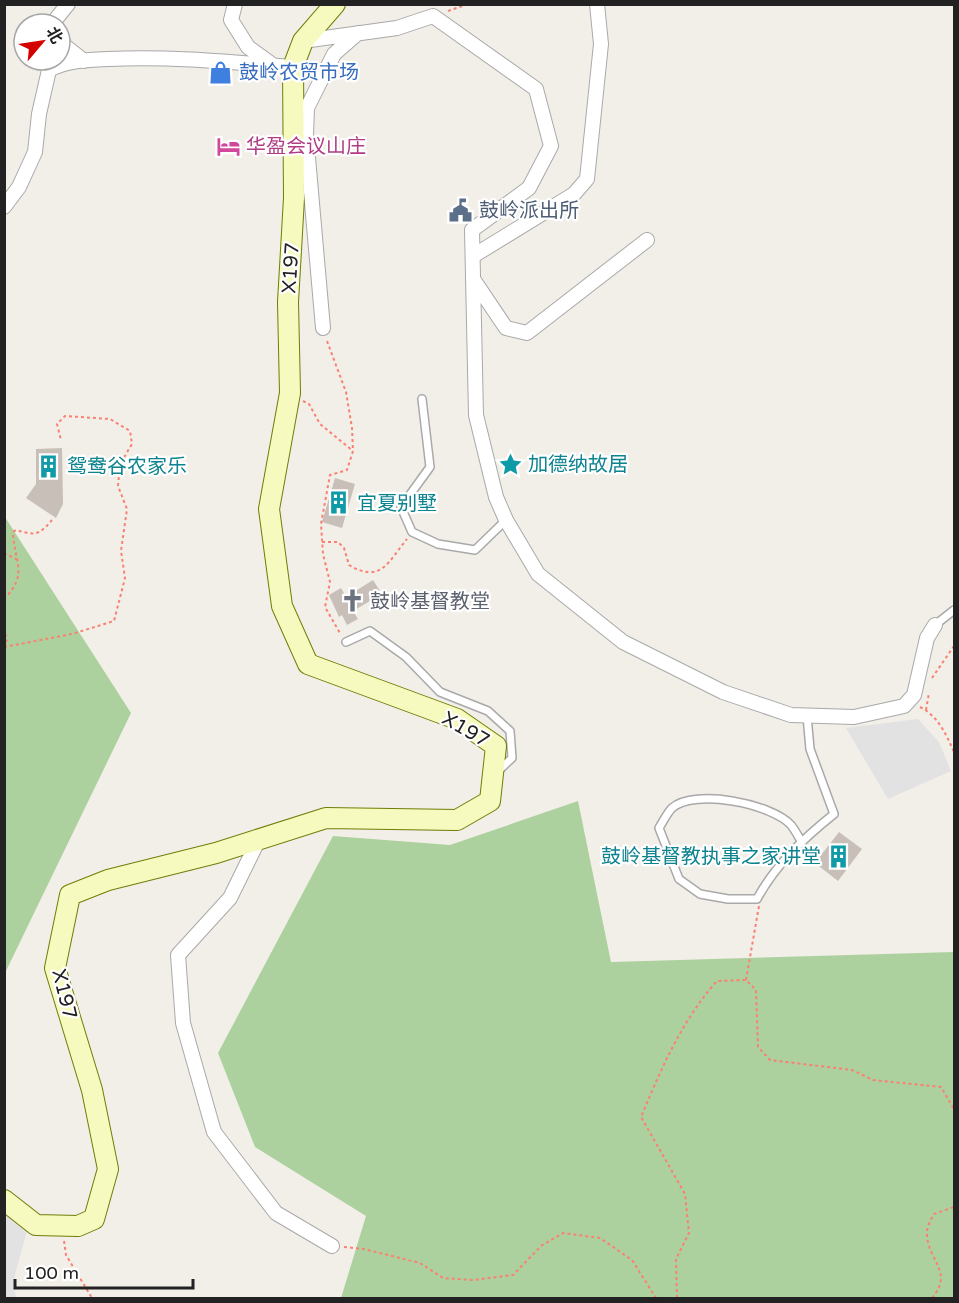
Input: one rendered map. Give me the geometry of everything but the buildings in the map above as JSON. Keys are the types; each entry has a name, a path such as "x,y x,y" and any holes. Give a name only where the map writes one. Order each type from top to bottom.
{"street":[{"path":"235,4 231,20 248,47 283,67"},
{"name":"X197","path":"4,1200 36,1225 78,1226 94,1219 108,1169 92,1090 55,968 70,895 108,880 216,853 326,818 457,820 490,801 496,746 457,719 308,664 282,606 269,509 290,393 288,302 294,198 293,104 283,67 335,4"},
{"path":"472,256 574,194 586,179 602,44 597,4"},
{"path":"303,41 397,28 433,16 536,90 551,146 530,188 472,230 472,256 476,415 496,497 506,520 538,573 623,642 723,692 791,715 854,717 904,706 914,695 927,638 935,625"},
{"path":"323,328 306,135 307,108 334,54 358,33"},
{"path":"72,52 84,61"},
{"path":"4,207 19,187 35,152 39,114 50,70 59,64 84,61 189,58 283,67"},
{"path":"293,104 306,135"},
{"path":"473,279 506,328 527,333 647,240"},
{"path":"259,839 230,898 178,955 183,1023 214,1132 276,1213 332,1246"}],"lane":[{"path":"422,399 430,467 401,507 412,532 438,544 475,550 506,520"},
{"path":"935,625 954,610"},
{"path":"346,642 370,631 406,657 440,692 488,711 510,731 512,758 493,776"},
{"path":"801,841 790,824 745,802 717,798 691,801 672,808 659,828 679,879 700,894 728,899 757,899 801,841 834,814 810,749 807,716"}],"path":[{"path":"433,16 468,4"},
{"path":"323,328 346,392 354,451 347,470 330,474 321,525 330,582 325,607 346,642"},
{"path":"290,393 309,404 320,424 354,451"},
{"path":"4,646 72,634 114,621 126,578 121,551 127,509 118,486 120,464 132,444 130,431 110,419 65,416 57,424 61,440"},
{"path":"4,599 16,587 18,575 13,532 16,530 35,534 42,531 52,520"},
{"path":"322,542 338,542 344,548 349,565 373,574 382,568 412,532"},
{"path":"4,553 18,560"},
{"path":"4,628 8,640 4,646"},
{"path":"931,680 954,646"},
{"path":"926,710 929,690"},
{"path":"908,701 926,710 938,721 954,752"},
{"path":"746,980 760,909 757,899"},
{"path":"677,1299 676,1258 689,1233 685,1194 641,1117 682,1029 703,996 717,981 746,980 756,990 758,1047 770,1060 852,1070 873,1080 941,1087 954,1109"},
{"path":"932,1299 940,1289 942,1273 928,1244 927,1230 934,1214 954,1207"},
{"path":"62,1226 66,1255 92,1299"},
{"path":"332,1246 364,1250 420,1263 443,1278 473,1280 513,1275 541,1246 563,1233 600,1238 632,1260 656,1299"}],"green space":[{"path":"5,517 131,713 5,973"},
{"path":"578,801 611,962 954,952 954,1298 341,1298 366,1216 255,1147 218,1053 333,836 450,845"}],"shaded area":[{"path":"918,719 939,742 951,771 888,799 846,728"},
{"path":"4,1211 27,1231 13,1282 16,1298 5,1298"}],"place":[{"name":"鼓岭农贸市场","path":"221,72"},
{"name":"华盈会议山庄","path":"228,146"},
{"name":"鼓岭派出所","path":"461,210"},
{"name":"加德纳故居","path":"510,464"},
{"name":"鸳鸯谷农家乐","path":"49,466"},
{"name":"宜夏别墅","path":"339,503"},
{"name":"鼓岭基督教堂","path":"352,601"},
{"name":"鼓岭基督教执事之家讲堂","path":"839,856"}]}
